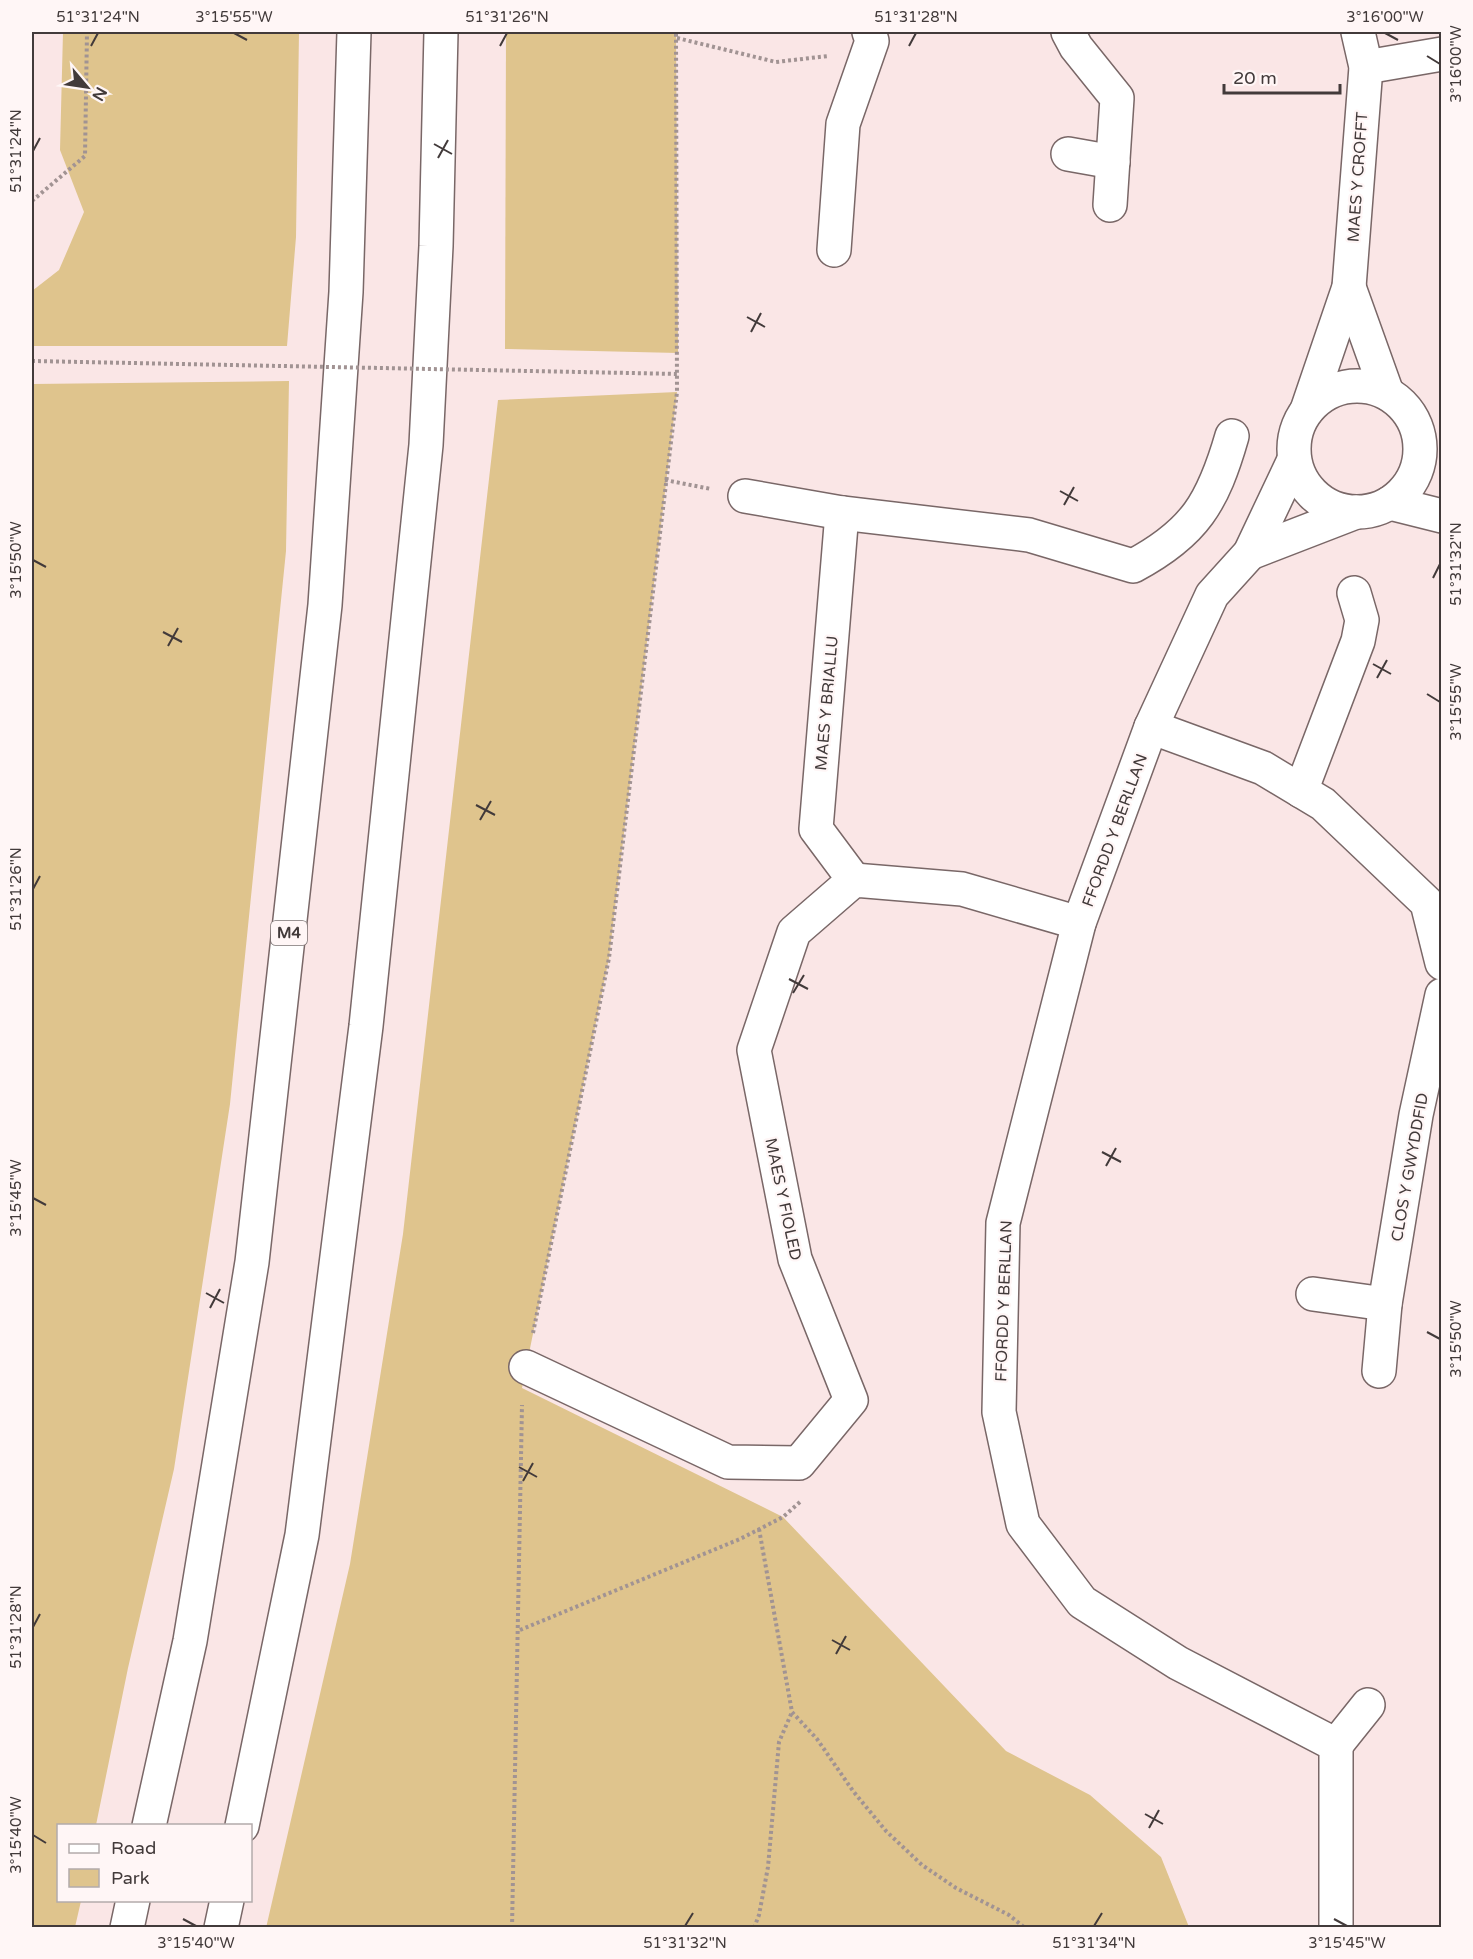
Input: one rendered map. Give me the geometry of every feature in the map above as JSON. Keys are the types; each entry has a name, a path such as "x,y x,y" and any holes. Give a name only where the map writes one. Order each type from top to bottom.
{"main road":[{"name":"M4","path":"149,1824 190,1641 250,1273 259,1203 325,605 346,292 354,32"},
{"path":"242,1824 302,1535 366,1026 426,445 436,246 441,32"},
{"path":"1068,32 1076,47 1117,98 1110,205"},
{"name":"MAES Y CROFFT","path":"1307,410 1349,287 1366,67 1358,32"},
{"path":"834,250 843,124 870,36"},
{"path":"1366,67 1442,54"},
{"path":"1068,154 1113,162"},
{"name":"MAES Y CROFFT","path":"1349,287 1387,393"},
{"path":"1365,386 1387,393 1402,405 1413,421 1419,439 1419,458 1414,475 1404,491 1390,503 1373,510 1356,512 1334,509 1316,497 1301,481 1294,460 1295,434 1307,410 1323,395 1344,387 1365,386"},
{"path":"745,496 842,513 1029,535 1133,566 1160,552 1198,517 1220,475 1232,436"},
{"path":"1419,439 1442,466"},
{"name":"FFORDD Y BERLLAN","path":"1294,460 1250,553 1212,594 1151,727 1079,923 1003,1223 999,1412 1023,1524 1082,1602 1178,1663 1335,1744"},
{"path":"1390,503 1442,516"},
{"name":"FFORDD Y BERLLAN","path":"1250,553 1356,512"},
{"name":"MAES Y BRIALLU","path":"842,513 816,829 854,880"},
{"path":"1301,791 1358,641 1362,620 1354,593"},
{"path":"1151,727 1263,768 1323,804 1427,903 1442,963"},
{"path":"854,880 962,889 1079,923"},
{"name":"MAES Y FIOLED","path":"526,1367 728,1462 799,1463 851,1400 795,1259 754,1050 794,932 854,880"},
{"name":"CLOS Y GWYDDFID","path":"1379,1371 1385,1304 1416,1115 1442,995"},
{"path":"1312,1294 1385,1304"},
{"path":"1336,1928 1335,1744 1368,1705"},
{"path":"127,1928 133,1902"},
{"path":"221,1928 227,1902"}],"path":[{"path":"32,201 85,156 87,32"},
{"path":"512,1928 520,1630 522,1388 609,958 679,374 676,32"},
{"path":"676,38 776,62 864,52 870,36"},
{"path":"32,361 679,374"},
{"path":"665,480 745,496"},
{"path":"520,1630 759,1529 783,1517 809,1495"},
{"path":"754,1928 759,1915 768,1867 779,1742 792,1712 759,1529"},
{"path":"792,1712 817,1738 853,1791 886,1831 922,1865 956,1888 1009,1915 1026,1928"}],"green space":[{"path":"63,32 299,32 296,237 287,346 32,346 32,291 59,270 84,212 60,150"},
{"path":"506,32 676,32 678,353 505,349"},
{"path":"289,381 286,551 230,1104 174,1469 128,1668 96,1824 57,1824 57,1902 81,1902 75,1927 32,1927 32,384"},
{"path":"677,392 609,958 522,1388 783,1517 1006,1751 1090,1795 1161,1857 1189,1927 266,1928 350,1564 403,1234 498,400"}]}
